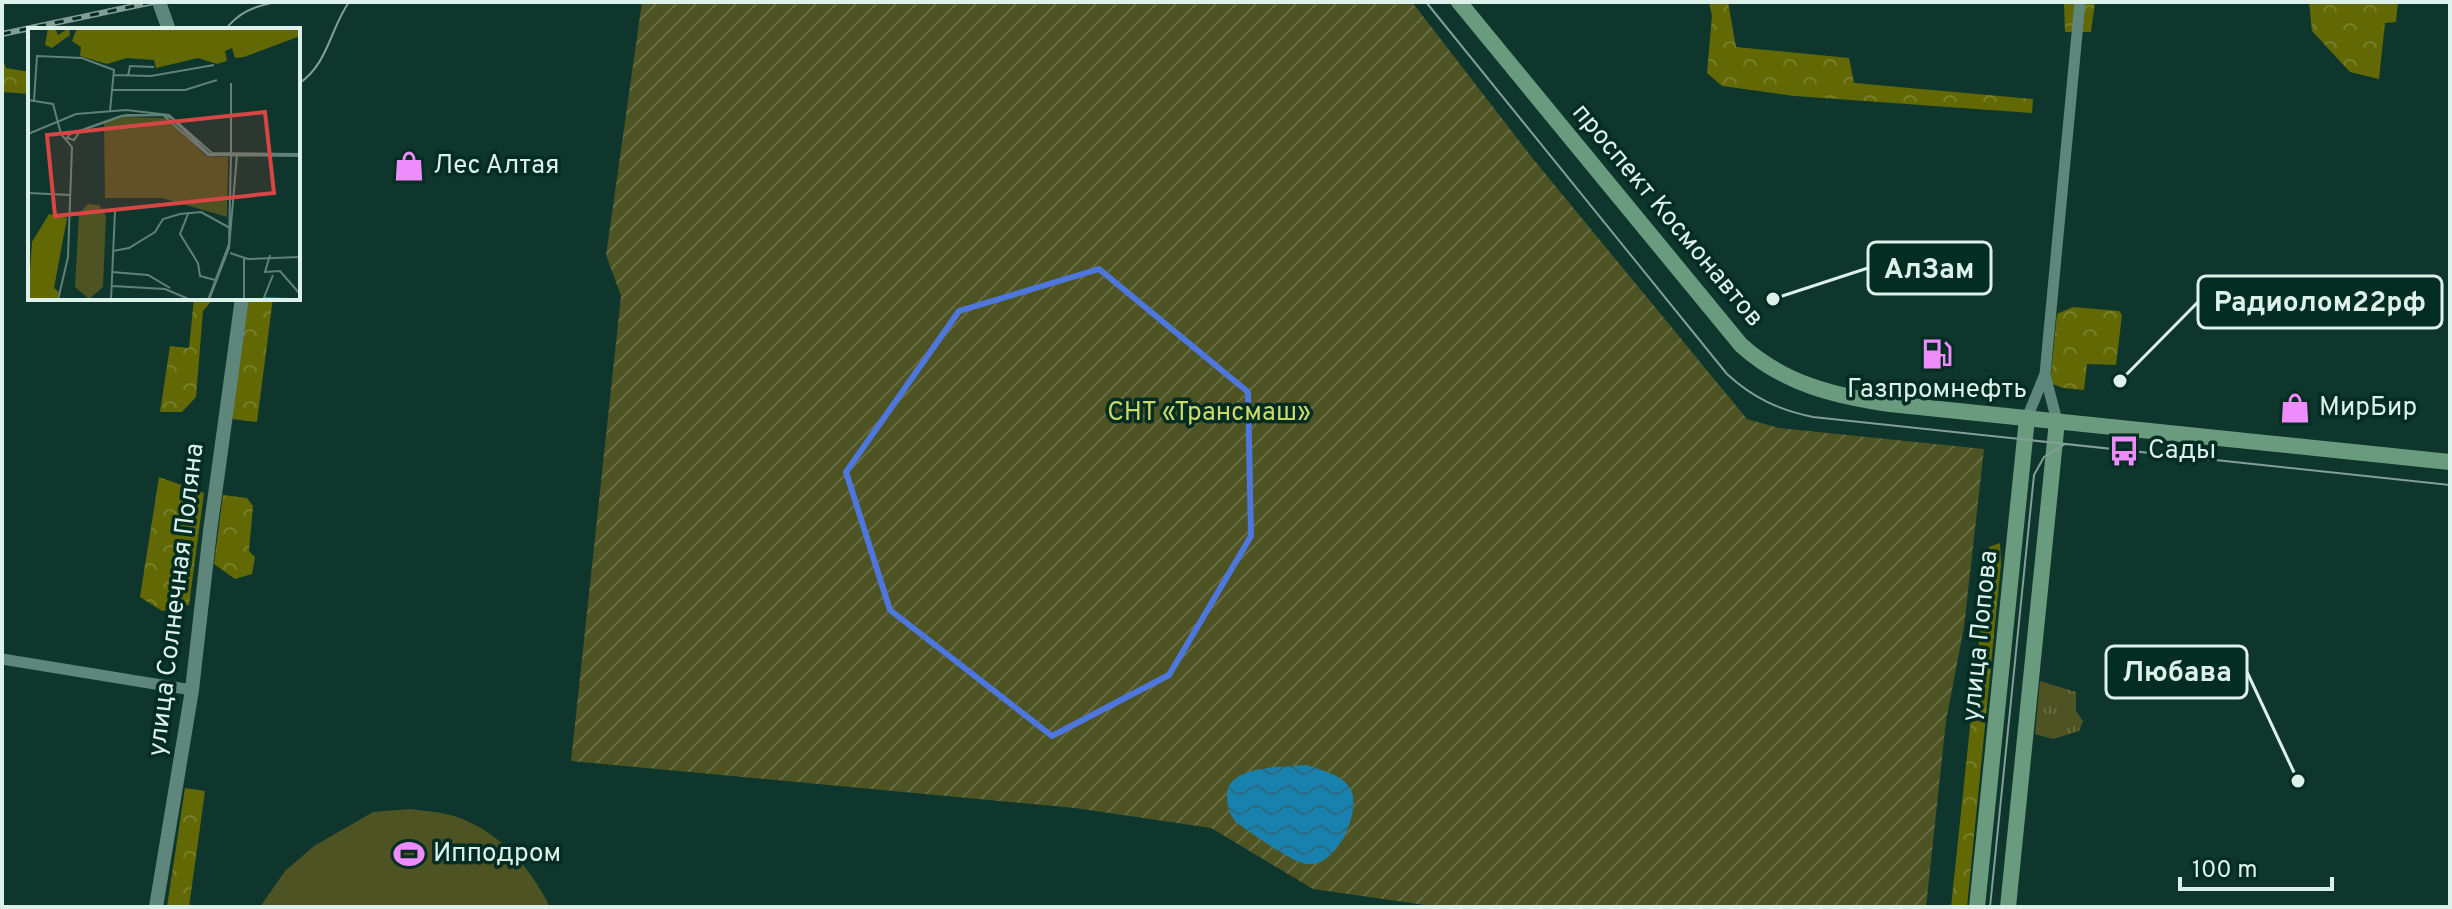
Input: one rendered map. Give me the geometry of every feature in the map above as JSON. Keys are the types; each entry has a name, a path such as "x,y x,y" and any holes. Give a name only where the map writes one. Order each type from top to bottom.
{"main road":[{"name":"проспект Космонавтов","path":"1459,2 1686,280 1755,357 1793,380 1836,395 1890,404 2450,462"},
{"name":"улица Попова","path":"1977,907 2027,418"},
{"name":"улица Попова","path":"2008,907 2057,421"},
{"path":"1994,746 2024,749"}],"street":[{"path":"159,2 168,28"},
{"name":"улица Попова","path":"2027,418 2045,374 2080,2"},
{"name":"улица Солнечная Поляна","path":"156,907 192,690 242,300"},
{"name":"улица Попова","path":"2045,374 2057,421"},
{"path":"2,659 192,690"}],"highlighted area":[{"path":"1099,269 1248,392 1251,536 1169,675 1052,736 890,610 846,472 959,311"}],"green space":[{"name":"СНТ «Трансмаш»","path":"642,2 1412,2 1534,160 1747,419 1779,428 1984,449 1964,627 1946,721 1926,907 1439,907 1313,889 1211,828 1075,808 571,761 621,296 606,255"},
{"path":"1709,2 1728,2 1736,47 1849,58 1854,83 2033,99 2032,113 1795,96 1722,86 1707,73 1712,16"},
{"path":"2064,2 2095,2 2091,32 2065,32"},
{"path":"2309,2 2398,2 2396,22 2385,23 2379,79 2350,72 2312,31"},
{"path":"2,58 6,68 28,72 28,94 2,92"},
{"path":"194,300 212,300 203,311 196,397 182,412 160,412 170,346 189,348"},
{"path":"249,300 273,300 257,422 232,419"},
{"path":"2073,307 2119,311 2122,315 2116,365 2087,364 2084,390 2050,383 2057,314"},
{"path":"159,477 204,493 189,605 162,611 140,597"},
{"path":"223,495 247,498 253,506 249,551 255,557 252,574 235,579 214,564"},
{"path":"2000,543 2001,564 1967,907 1951,907 1989,547"},
{"path":"2040,681 2076,692 2076,711 2083,721 2079,731 2053,739 2035,734"},
{"path":"185,788 205,791 189,907 167,907"},
{"name":"Ипподром","path":"411,809 454,816 485,830 522,864 550,907 260,907 285,871 314,846 373,812"}],"water":[{"path":"1307,765 1347,783 1353,798 1353,810 1337,848 1318,863 1307,864 1282,853 1237,823 1229,810 1227,795 1229,785 1246,773 1272,767"}],"tram line":[{"path":"227,28 247,11 275,2"},
{"path":"300,82 316,67 349,2"},
{"path":"1426,2 1727,374 1767,402 1813,417 2450,485"},
{"path":"1990,907 2034,475 2044,457 2065,444"}],"railway":[{"path":"30,28 153,2"},
{"path":"2,34 28,28"}],"place":[{"name":"Лес Алтая","path":"409,166"},
{"name":"АлЗам","path":"1773,299"},
{"name":"Газпромнефть","path":"1937,354"},
{"name":"Радиолом22рф","path":"2120,381"},
{"name":"МирБир","path":"2295,408"},
{"name":"Сады","path":"2124,451"},
{"name":"Любава","path":"2298,781"},
{"name":"Ипподром","path":"409,854"}]}
